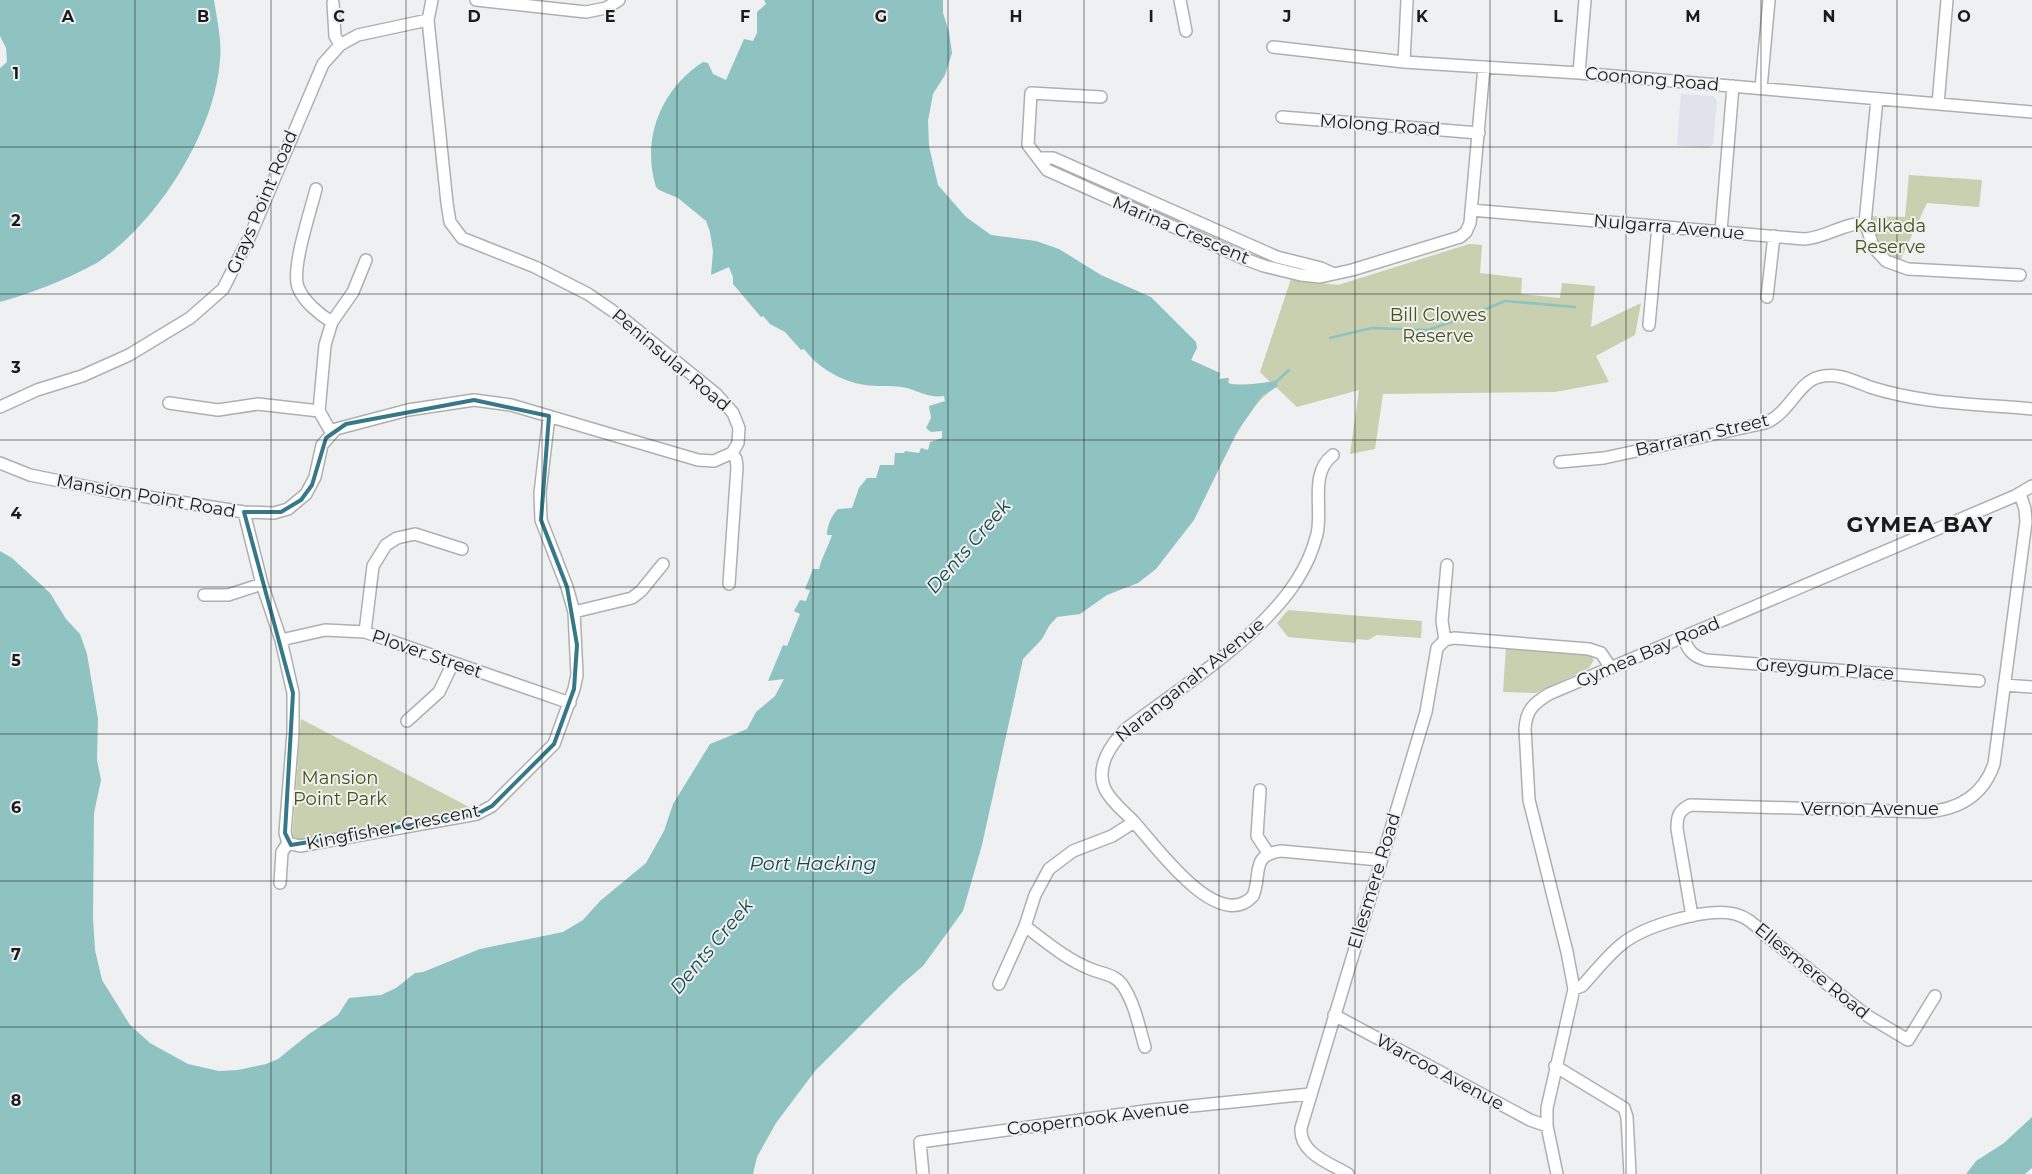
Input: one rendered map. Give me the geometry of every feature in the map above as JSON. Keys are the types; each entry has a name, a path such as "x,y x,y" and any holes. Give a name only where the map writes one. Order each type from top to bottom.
{"street":[{"path":"428,20 432,0"},
{"path":"476,0 586,12 606,8 619,0"},
{"path":"1180,0 1186,31"},
{"path":"1404,62 1407,0"},
{"path":"1579,73 1585,0"},
{"path":"1761,88 1769,0"},
{"path":"1938,104 1947,0"},
{"path":"333,3 335,36 340,45"},
{"name":"Grays Point Road","path":"0,407 37,390 82,376 129,355 190,318 223,289 250,236 323,64 340,45 358,35 428,20"},
{"name":"Peninsular Road","path":"428,20 446,196 453,228 468,242 535,267 574,286 620,316 678,362 716,394 733,413 740,436 732,453"},
{"name":"Coonong Road","path":"1273,47 1404,62 1579,73 2032,112"},
{"name":"Marina Crescent","path":"1101,97 1031,92 1027,140 1032,153 1040,158 1053,158 1277,257 1321,268 1332,274 1352,270 1463,235 1469,228 1484,67"},
{"path":"1721,230 1732,86"},
{"path":"1877,98 1865,223 1874,248 1886,261 1904,267 2020,275"},
{"name":"Molong Road","path":"1282,117 1479,133"},
{"path":"316,189 298,260 297,286 313,307 332,322"},
{"name":"Nulgarra Avenue","path":"1471,210 1808,238 1852,223 1865,223"},
{"path":"1650,325 1658,226"},
{"path":"1767,297 1774,236"},
{"path":"331,432 319,411 325,345 332,322 354,292 366,260"},
{"name":"Barraran Street","path":"1560,462 1604,458 1766,423 1780,415 1811,380 1825,375 1840,376 1912,399 2032,409"},
{"path":"244,512 281,512 301,500 312,485 319,453 331,432 346,424 462,401 494,402 549,416 698,460 714,461 732,453 736,459 737,467 729,584"},
{"path":"169,403 218,410 258,404 319,411"},
{"name":"Kingfisher Crescent","path":"288,843 300,846 482,812 492,806 554,744 570,703 577,674 574,612 567,587 541,520 540,493 549,416"},
{"name":"Naranganah Avenue","path":"1268,853 1262,857 1259,865 1253,896 1243,904 1225,904 1201,894 1188,883 1105,788 1104,762 1115,739 1262,624 1290,591 1309,558 1317,532 1320,474 1326,461 1333,455"},
{"name":"Mansion Point Road","path":"0,463 30,475 52,480 244,512 262,584 281,640 290,675 294,706 285,833 288,843 282,852 280,883"},
{"name":"Gymea Bay Road","path":"1574,989 1567,952 1529,800 1526,719 1532,705 1540,699 1611,668 2020,494 2032,486"},
{"name":"Vernon Avenue","path":"1692,916 1677,829 1677,817 1682,809 1690,805 1942,811 1958,806 1972,798 1990,776 1994,764 2026,522 2025,509 2020,494"},
{"path":"365,632 373,566 386,545 397,538 415,534 462,549"},
{"path":"574,612 632,598 663,564"},
{"path":"1447,565 1442,620 1445,640 1454,638 1589,649 1601,653 1611,668"},
{"path":"204,595 228,595 262,584"},
{"name":"Plover Street","path":"281,640 325,630 365,632 570,703"},
{"name":"Greygum Place","path":"1683,637 1690,653 1706,660 1979,681"},
{"name":"Ellesmere Road","path":"1348,1174 1304,1145 1301,1128 1426,712 1436,653 1445,640"},
{"path":"407,721 442,688 453,663"},
{"path":"2004,685 2032,687"},
{"path":"1260,790 1258,836 1268,853 1281,851 1380,860"},
{"path":"999,984 1026,926 1035,896 1049,869 1072,851 1112,836 1134,822"},
{"name":"Ellesmere Road","path":"1574,989 1582,986 1622,944 1639,933 1692,916 1733,914 1748,920 1866,1015 1908,1040 1935,996"},
{"path":"1026,926 1057,951 1091,969 1113,976 1122,985 1136,1015 1145,1047"},
{"path":"1557,1174 1547,1126 1547,1108 1574,989"},
{"name":"Warcoo Avenue","path":"1334,1016 1530,1120 1547,1126"},
{"path":"1555,1066 1624,1108 1627,1117 1630,1174"},
{"name":"Coopernook Avenue","path":"923,1174 920,1142 1152,1110 1310,1094"}],"highlighted area":[{"path":"474,400 549,416 541,520 567,587 577,645 574,689 554,744 492,806 477,814 291,845 285,833 293,693 244,512 281,512 301,500 312,485 326,438 346,424"}],"shaded area":[{"path":"1681,94 1713,96 1717,101 1713,144 1708,148 1677,145"}],"green space":[{"name":"Kalkada Reserve","path":"1909,175 1982,180 1979,207 1927,203 1898,265 1886,261 1865,216 1905,217"},
{"name":"Bill Clowes Reserve","path":"1469,244 1482,245 1480,273 1522,278 1521,294 1560,298 1562,283 1595,286 1591,327 1641,303 1635,335 1596,356 1609,382 1555,392 1383,394 1375,449 1350,454 1359,390 1297,407 1276,387 1252,410 1225,457 1191,360 1220,373 1219,379 1229,378 1228,383 1242,385 1270,382 1260,372 1291,279 1338,285"},
{"path":"1288,610 1422,621 1421,638 1377,635 1368,640 1357,639 1355,643 1288,637 1277,623"},
{"path":"1506,647 1589,654 1594,660 1589,668 1536,693 1503,692"},
{"name":"Mansion Point Park","path":"301,719 471,808 292,841"}],"water":[{"path":"0,0 214,0 219,30 220,60 216,86 198,139 168,190 132,234 97,263 48,286 0,302 0,68 7,62 6,48 0,36"},
{"name":"Port Hacking","path":"764,0 943,0 943,13 949,32 952,53 945,75 933,94 928,121 929,146 938,185 966,217 991,235 1036,241 1059,249 1101,275 1151,297 1196,342 1197,348 1191,360 1220,373 1219,379 1229,378 1228,383 1237,385 1275,381 1278,386 1262,396 1237,432 1194,520 1156,569 1138,583 1107,595 1080,614 1057,617 1049,626 1042,639 1023,659 982,845 963,911 923,966 901,985 815,1071 776,1123 757,1157 753,1174 0,1174 0,551 12,558 50,593 66,619 80,634 87,654 98,719 97,760 101,780 94,813 93,918 95,950 102,980 130,1025 150,1043 188,1064 219,1071 238,1070 266,1064 278,1059 309,1034 338,1015 349,998 381,995 396,988 415,973 423,972 480,949 563,932 583,920 600,901 646,863 664,831 673,804 710,744 747,729 756,712 775,696 784,679 768,681 783,645 787,646 800,614 794,611 800,600 806,601 810,590 805,589 813,569 819,569 832,535 827,535 831,518 838,509 852,508 859,488 867,478 876,478 880,465 894,465 895,453 904,453 905,451 919,453 921,448 928,450 930,442 942,438 942,431 931,432 926,428 931,418 929,406 945,401 944,396 930,395 907,388 870,386 848,381 819,365 804,349 801,350 785,332 770,324 763,316 761,317 733,284 733,277 729,267 711,275 713,251 706,221 678,198 656,187 651,151 653,133 666,101 688,73 703,62 708,63 713,74 726,80 744,39 753,41 757,33 757,12 766,4"},
{"path":"2032,1117 2032,1168 2025,1174 1966,1174 1976,1161 2004,1143"}],"waterway":[{"path":"1330,338 1372,328 1428,330 1505,301 1575,307"},
{"path":"1274,384 1289,370"}],"district":[{"name":"GYMEA BAY","path":"1920,524"}],"water label":[{"name":"Dents Creek","path":"968,546"},
{"name":"Dents Creek","path":"711,946"}]}
